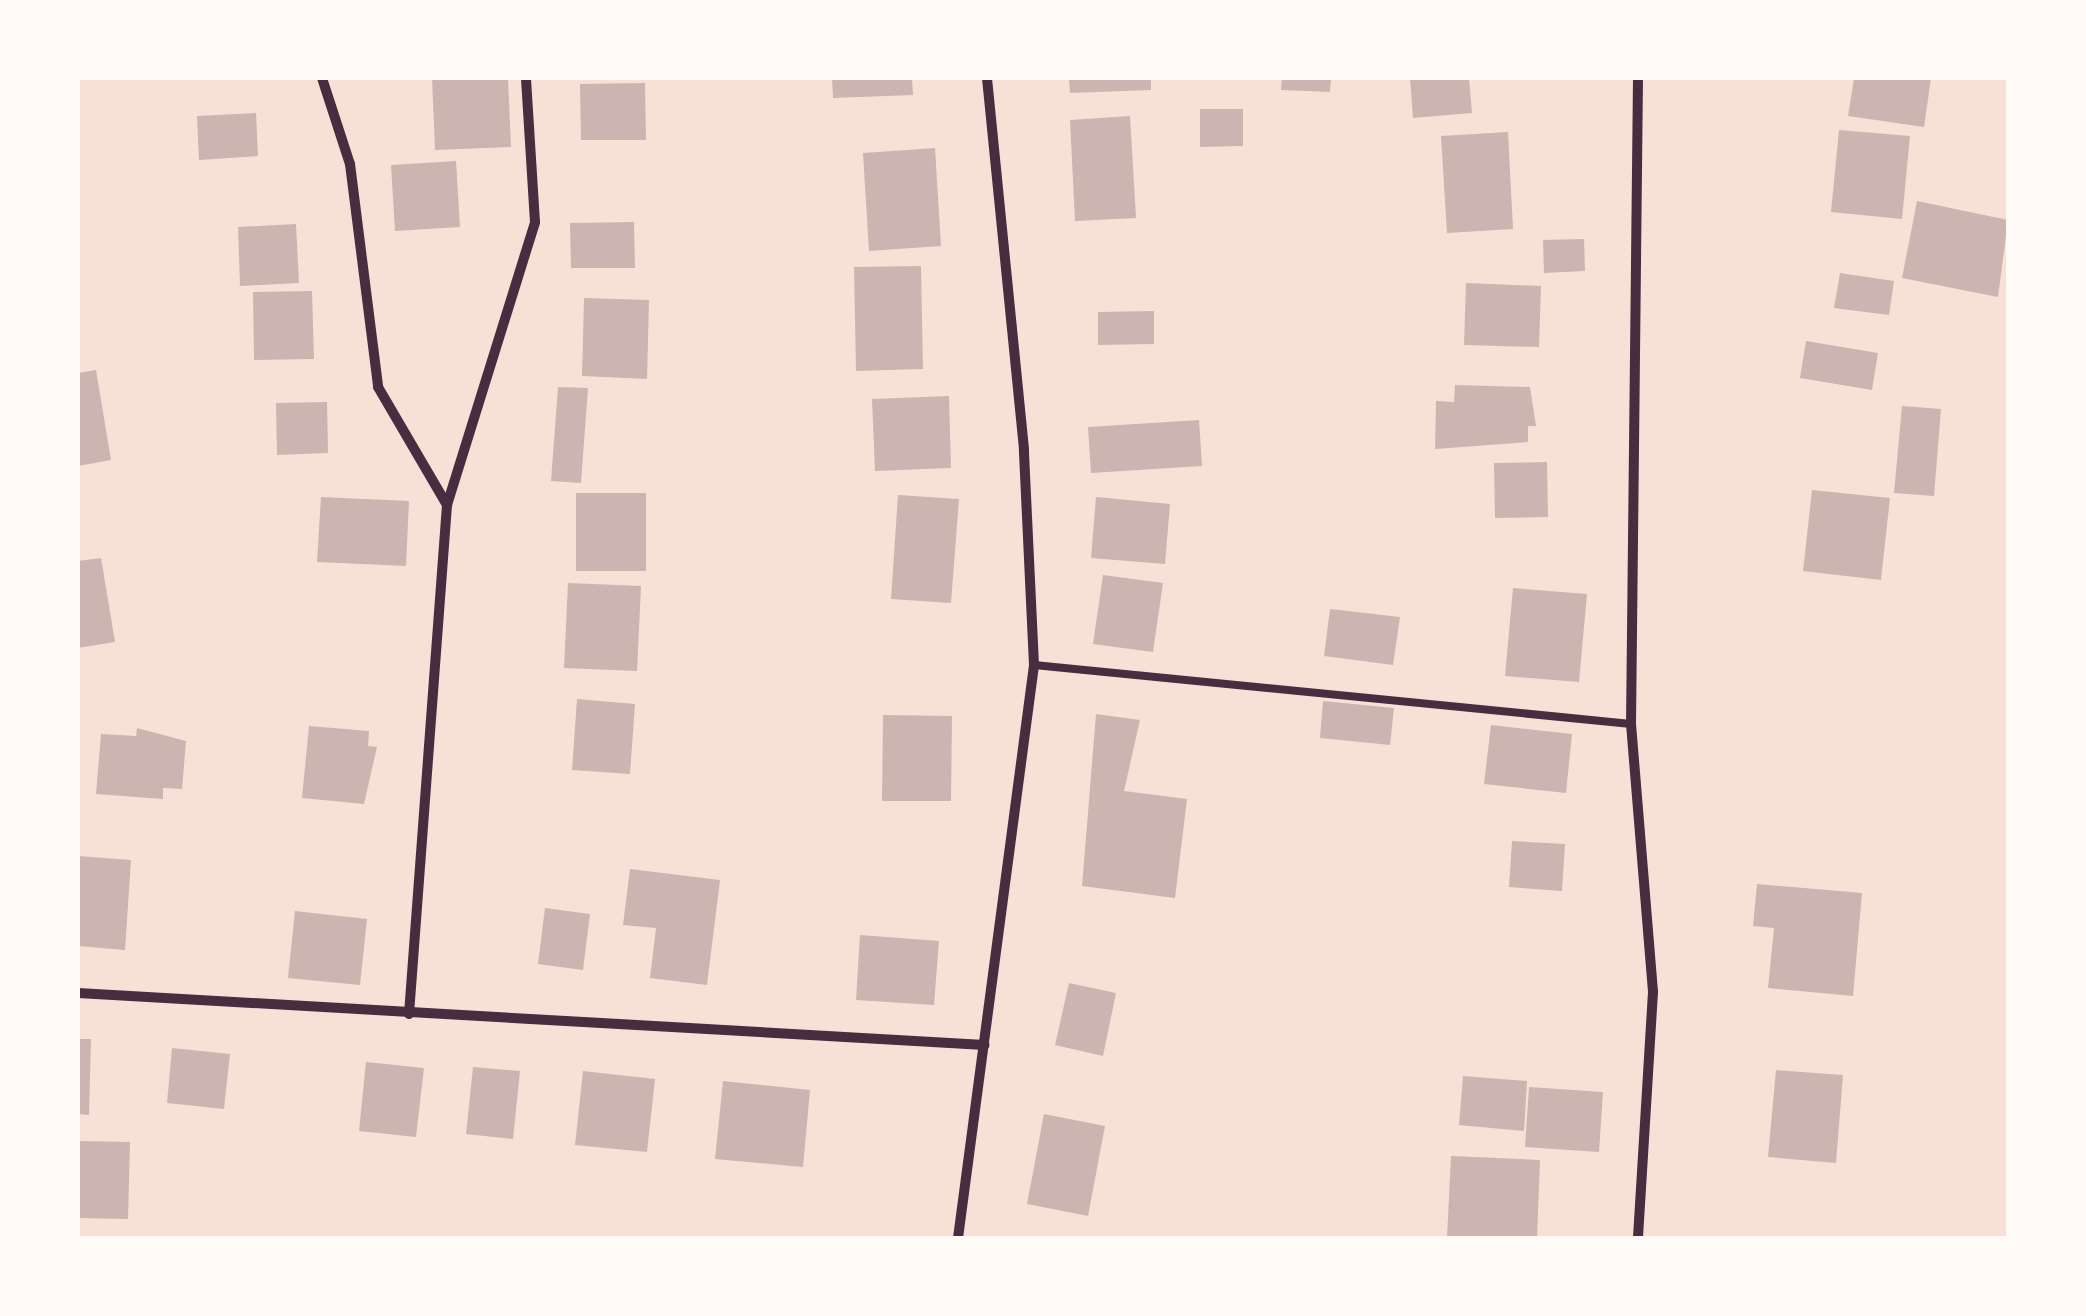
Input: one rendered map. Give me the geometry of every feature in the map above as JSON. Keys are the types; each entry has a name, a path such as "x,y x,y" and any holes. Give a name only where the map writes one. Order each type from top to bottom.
{"street":[{"path":"322,78 350,164 378,387 447,505"},
{"path":"409,1014 447,505 535,222 526,78"},
{"path":"958,1238 1034,665 1024,449 988,78"},
{"path":"1638,78 1631,724 1652,992 1638,1238"},
{"path":"78,993 985,1046"}],"lane":[{"path":"1034,665 1631,724"}],"building":[{"path":"432,78 508,78 511,147 435,150"},
{"path":"832,78 912,78 913,95 833,98"},
{"path":"1069,78 1151,78 1151,90 1070,93"},
{"path":"1282,78 1331,78 1330,92 1281,90"},
{"path":"1410,78 1469,78 1472,113 1413,118"},
{"path":"1854,78 1931,78 1924,127 1848,116"},
{"path":"645,83 646,140 581,140 580,84"},
{"path":"1200,109 1243,109 1243,146 1200,147"},
{"path":"256,113 258,156 199,160 197,116"},
{"path":"1130,116 1136,218 1075,221 1070,120"},
{"path":"1839,130 1910,136 1902,219 1831,212"},
{"path":"1508,132 1513,229 1447,233 1441,136"},
{"path":"935,148 941,246 869,251 863,153"},
{"path":"456,161 460,227 395,231 391,165"},
{"path":"1917,201 2008,220 1998,297 1902,278"},
{"path":"634,222 635,268 571,268 570,223"},
{"path":"296,224 299,283 240,286 238,227"},
{"path":"1584,239 1585,271 1544,273 1543,240"},
{"path":"921,266 923,369 856,371 854,267"},
{"path":"1840,273 1894,281 1889,315 1834,308"},
{"path":"1466,283 1541,286 1539,347 1464,345"},
{"path":"312,291 314,359 254,360 253,292"},
{"path":"584,298 649,300 647,379 582,376"},
{"path":"1154,311 1154,344 1098,345 1098,312"},
{"path":"1806,341 1878,353 1872,390 1800,378"},
{"path":"96,370 111,460 78,466 78,373"},
{"path":"1455,385 1530,387 1536,426 1528,426 1528,442 1435,449 1436,401 1454,402"},
{"path":"558,387 588,388 581,483 551,481"},
{"path":"949,396 951,468 875,471 872,399"},
{"path":"327,402 328,453 277,455 276,403"},
{"path":"1902,406 1941,409 1934,496 1894,493"},
{"path":"1199,420 1202,466 1091,473 1088,427"},
{"path":"1547,462 1548,517 1495,518 1494,463"},
{"path":"1812,490 1890,498 1881,580 1803,571"},
{"path":"576,493 646,493 646,571 576,571"},
{"path":"898,495 959,499 951,603 891,599"},
{"path":"321,497 409,501 406,566 317,562"},
{"path":"1096,497 1170,504 1165,564 1091,558"},
{"path":"101,558 115,642 78,648 78,561"},
{"path":"1103,575 1163,583 1153,652 1093,644"},
{"path":"568,583 641,586 637,671 564,668"},
{"path":"1513,588 1587,594 1579,682 1505,676"},
{"path":"1330,609 1400,617 1393,665 1324,656"},
{"path":"577,699 635,704 630,774 572,770"},
{"path":"1323,701 1394,708 1390,745 1320,738"},
{"path":"1096,714 1140,720 1124,791 1187,799 1175,898 1082,886"},
{"path":"883,715 952,716 951,801 882,801"},
{"path":"1491,725 1572,734 1566,793 1484,784"},
{"path":"309,726 369,731 368,746 377,747 364,804 302,798"},
{"path":"137,728 186,741 182,789 163,788 163,799 96,794 101,734 136,736"},
{"path":"1512,841 1565,844 1562,891 1509,887"},
{"path":"78,856 131,860 125,950 78,946"},
{"path":"630,869 720,880 707,985 650,978 656,928 623,925"},
{"path":"1757,884 1862,893 1853,996 1768,988 1774,928 1753,926"},
{"path":"545,908 590,914 583,970 538,964"},
{"path":"295,911 367,919 360,985 288,978"},
{"path":"860,935 939,941 934,1005 856,1000"},
{"path":"1069,983 1116,993 1103,1056 1055,1045"},
{"path":"78,1039 91,1039 89,1115 78,1114"},
{"path":"172,1048 230,1054 224,1109 167,1103"},
{"path":"366,1062 424,1068 416,1137 359,1131"},
{"path":"473,1067 520,1071 513,1139 466,1134"},
{"path":"1776,1070 1843,1075 1836,1163 1768,1157"},
{"path":"583,1071 655,1079 647,1152 575,1145"},
{"path":"1463,1076 1527,1081 1524,1131 1459,1125"},
{"path":"723,1081 810,1090 803,1167 715,1159"},
{"path":"1529,1087 1603,1092 1599,1152 1525,1147"},
{"path":"1044,1114 1105,1126 1088,1216 1027,1204"},
{"path":"78,1141 130,1142 128,1219 78,1218"},
{"path":"1451,1156 1540,1160 1537,1238 1447,1238"}]}
